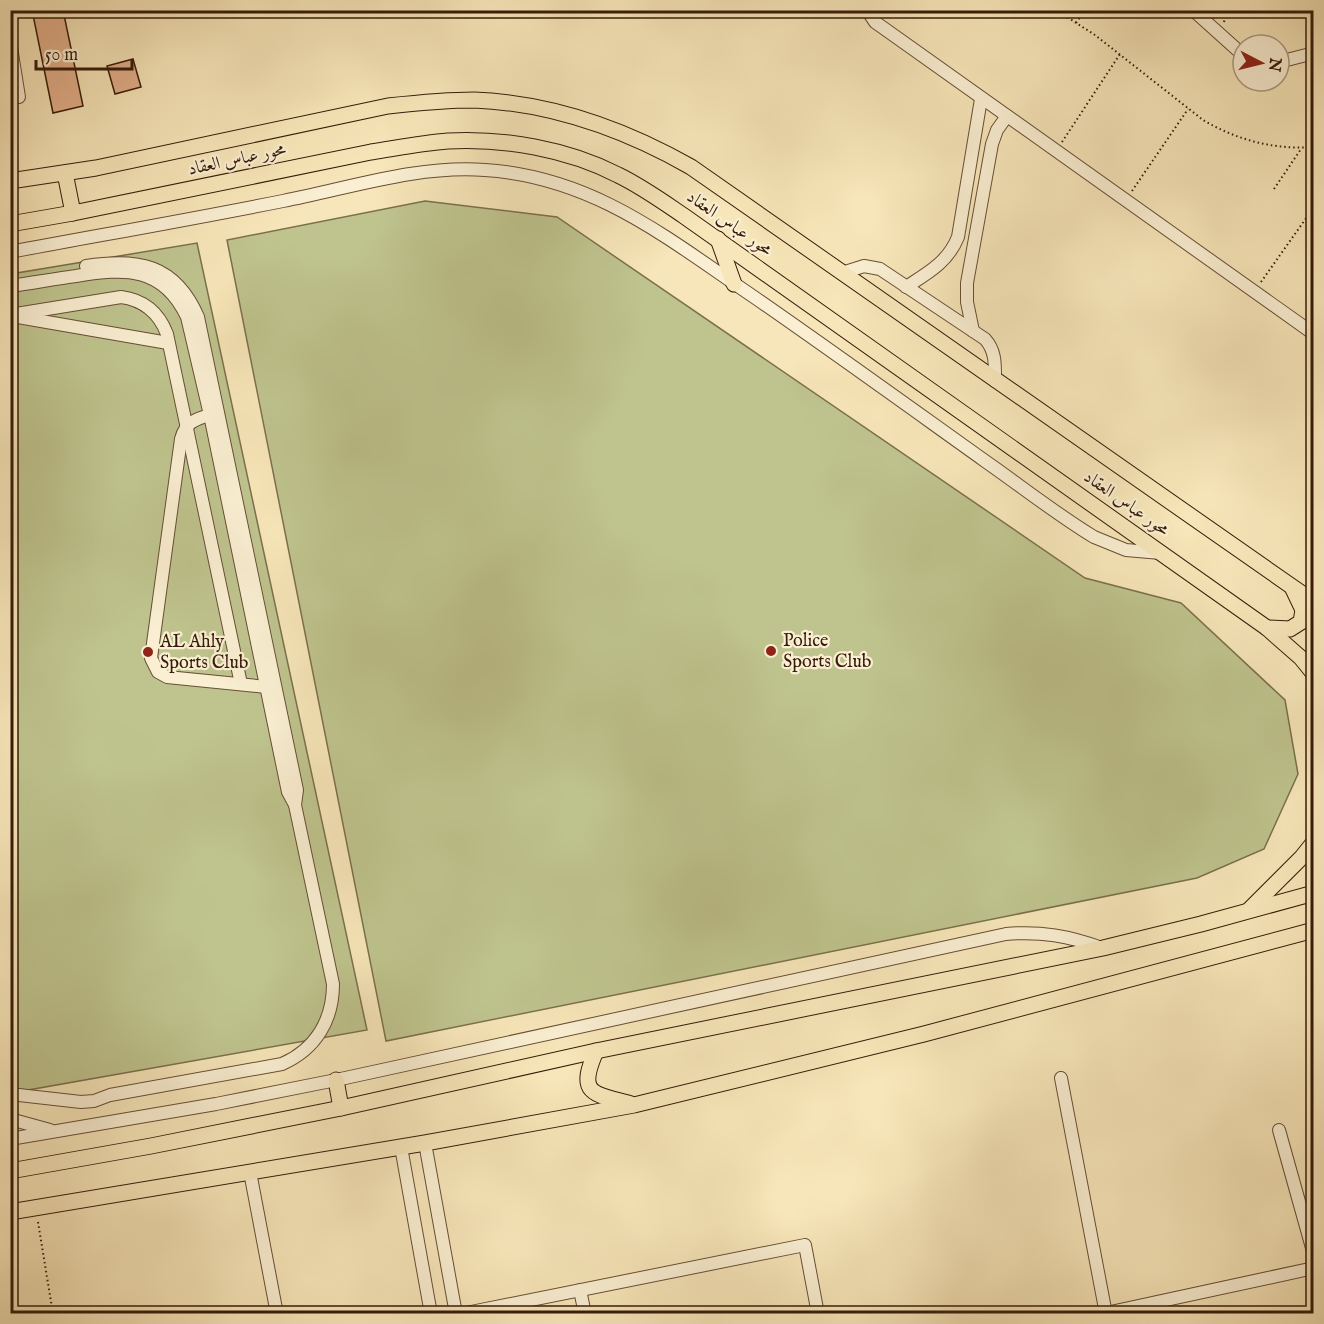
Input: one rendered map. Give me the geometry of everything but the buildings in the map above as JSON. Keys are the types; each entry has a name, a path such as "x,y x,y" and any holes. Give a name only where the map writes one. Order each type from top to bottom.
{"main road":[{"name":"محور عباس العقاد","path":"10,181 149,157 387,106 432,101 475,100 520,105 567,114 610,127 651,145 691,167 1314,602"},
{"name":"محور عباس العقاد","path":"10,224 381,150 450,141 494,142 536,148 577,158 617,174 718,239 1267,628 1302,658 1314,674"},
{"path":"65,173 73,213"},
{"path":"718,239 734,284"},
{"path":"1267,628 1290,629 1301,622 1303,610 1292,587"},
{"path":"1248,911 1302,858 1314,842"},
{"path":"10,1171 151,1146 341,1108 596,1051 1103,948 1314,893"},
{"path":"10,1212 401,1147 634,1105 924,1034 1314,930"},
{"path":"596,1051 586,1076 590,1088 600,1095 634,1105"},
{"path":"336,1080 341,1108"}],"street":[{"path":"867,10 875,22 981,99 1314,334"},
{"path":"1192,10 1231,44"},
{"path":"10,41 19,97"},
{"path":"1291,59 1314,53"},
{"path":"906,287 936,267 950,254 958,237 981,99"},
{"path":"973,331 966,293 994,137 1007,116"},
{"path":"973,155 990,158"},
{"path":"10,252 283,201 415,173 485,170 531,176 575,188 637,218 1094,537 1126,550 1162,554"},
{"path":"968,185 985,187"},
{"path":"962,218 979,220"},
{"path":"10,278 98,264 130,262 166,275 179,286 193,306 200,324 297,790 295,805"},
{"path":"842,273 864,266 874,267 985,339 994,356 995,381"},
{"path":"10,286 99,272 120,271 142,274 161,283 176,297 188,317 288,792 295,805 333,984 328,1016 318,1036 303,1052 282,1064 110,1095 69,1095 10,1087"},
{"path":"10,316 112,297 130,298 153,311 164,326 241,684"},
{"path":"10,316 168,343"},
{"path":"210,415 186,426 181,439 151,658 155,668 167,677 267,687"},
{"path":"10,1139 336,1080 1006,934 1046,933 1065,936 1103,948"},
{"path":"1061,1078 1106,1313 1314,1268"},
{"path":"10,1094 81,1102 94,1101 110,1095"},
{"path":"10,1119 57,1132"},
{"path":"1279,1130 1314,1255"},
{"path":"424,1143 456,1314"},
{"path":"401,1147 431,1314"},
{"path":"250,1172 278,1314"},
{"path":"461,1314 805,1245 818,1314"},
{"path":"580,1290 585,1314"}],"path":[{"path":"1056,10 1120,54 1215,128 1243,139 1273,146 1314,147"},
{"path":"1076,23 1085,10"},
{"path":"1056,151 1120,54"},
{"path":"1125,201 1188,109"},
{"path":"1274,189 1302,148"},
{"path":"1254,292 1314,207"},
{"path":"36,1208 53,1314"}],"green space":[{"name":"Police Sports Club","path":"425,201 557,217 1085,578 1181,603 1285,700 1298,774 1264,849 1197,878 386,1041 227,240"},
{"name":"AL Ahly Sports Club","path":"197,243 367,1030 11,1093 11,274"}],"place":[{"name":"Police Sports Club","path":"771,651"},
{"name":"AL Ahly Sports Club","path":"148,652"}]}
